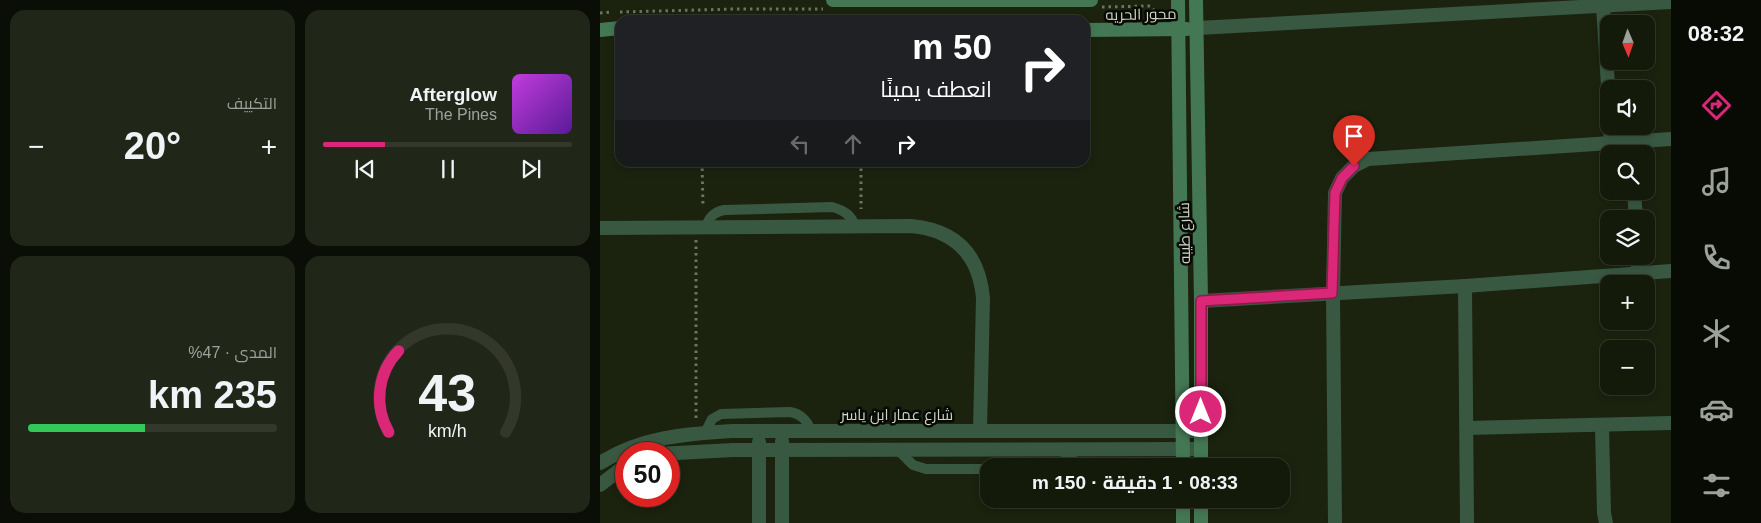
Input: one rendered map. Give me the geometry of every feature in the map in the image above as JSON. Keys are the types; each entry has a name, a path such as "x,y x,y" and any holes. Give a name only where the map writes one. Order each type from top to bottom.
{"main road":[{"name":"محور الحريه","path":"833,0 1091,0"},
{"name":"شارع طيبه","path":"1178,0 1180,30 1183,458"},
{"name":"شارع طيبه","path":"1196,0 1198,28 1201,301 1201,458"},
{"path":"600,30 615,28"},
{"name":"محور الحريه","path":"1090,30 1180,30 1198,28"},
{"path":"1182,523 1183,508"},
{"path":"1201,508 1201,523"}],"street":[{"path":"1198,28 1671,2"},
{"path":"1603,6 1608,80"},
{"path":"1611,135 1611,143"},
{"path":"1645,145 1671,139"},
{"path":"1335,523 1332,293 1335,193 1342,178 1354,166 1368,159 1611,143 1619,145"},
{"path":"600,228 858,226 927,228 943,233 957,242 968,253 982,282 980,430"},
{"path":"1638,265 1638,273"},
{"path":"1201,301 1465,286 1671,271"},
{"path":"1465,286 1467,523"},
{"path":"1467,428 1671,423"},
{"path":"1602,426 1604,513 1606,523"},
{"path":"758,431 759,523"},
{"name":"شارع عمار ابن ياسر","path":"600,463 630,447 646,442 701,434 758,431 1201,431"},
{"path":"781,431 782,523"},
{"path":"680,452 759,450 1201,449"},
{"path":"600,485 615,473"}],"lane":[{"path":"702,227 714,213 724,210 832,207 844,211 858,226"},
{"path":"701,434 712,418 721,414 790,412 796,413 806,420 811,431"},
{"path":"1067,458 1077,450"},
{"path":"899,451 913,465 926,469 980,470"}],"path":[{"path":"1127,6 1128,16"},
{"path":"735,9 735,15"},
{"path":"701,434 702,167"},
{"path":"858,226 861,167"}],"route":[{"path":"1201,412 1201,301 1332,293 1335,193 1342,178 1354,166"}]}
